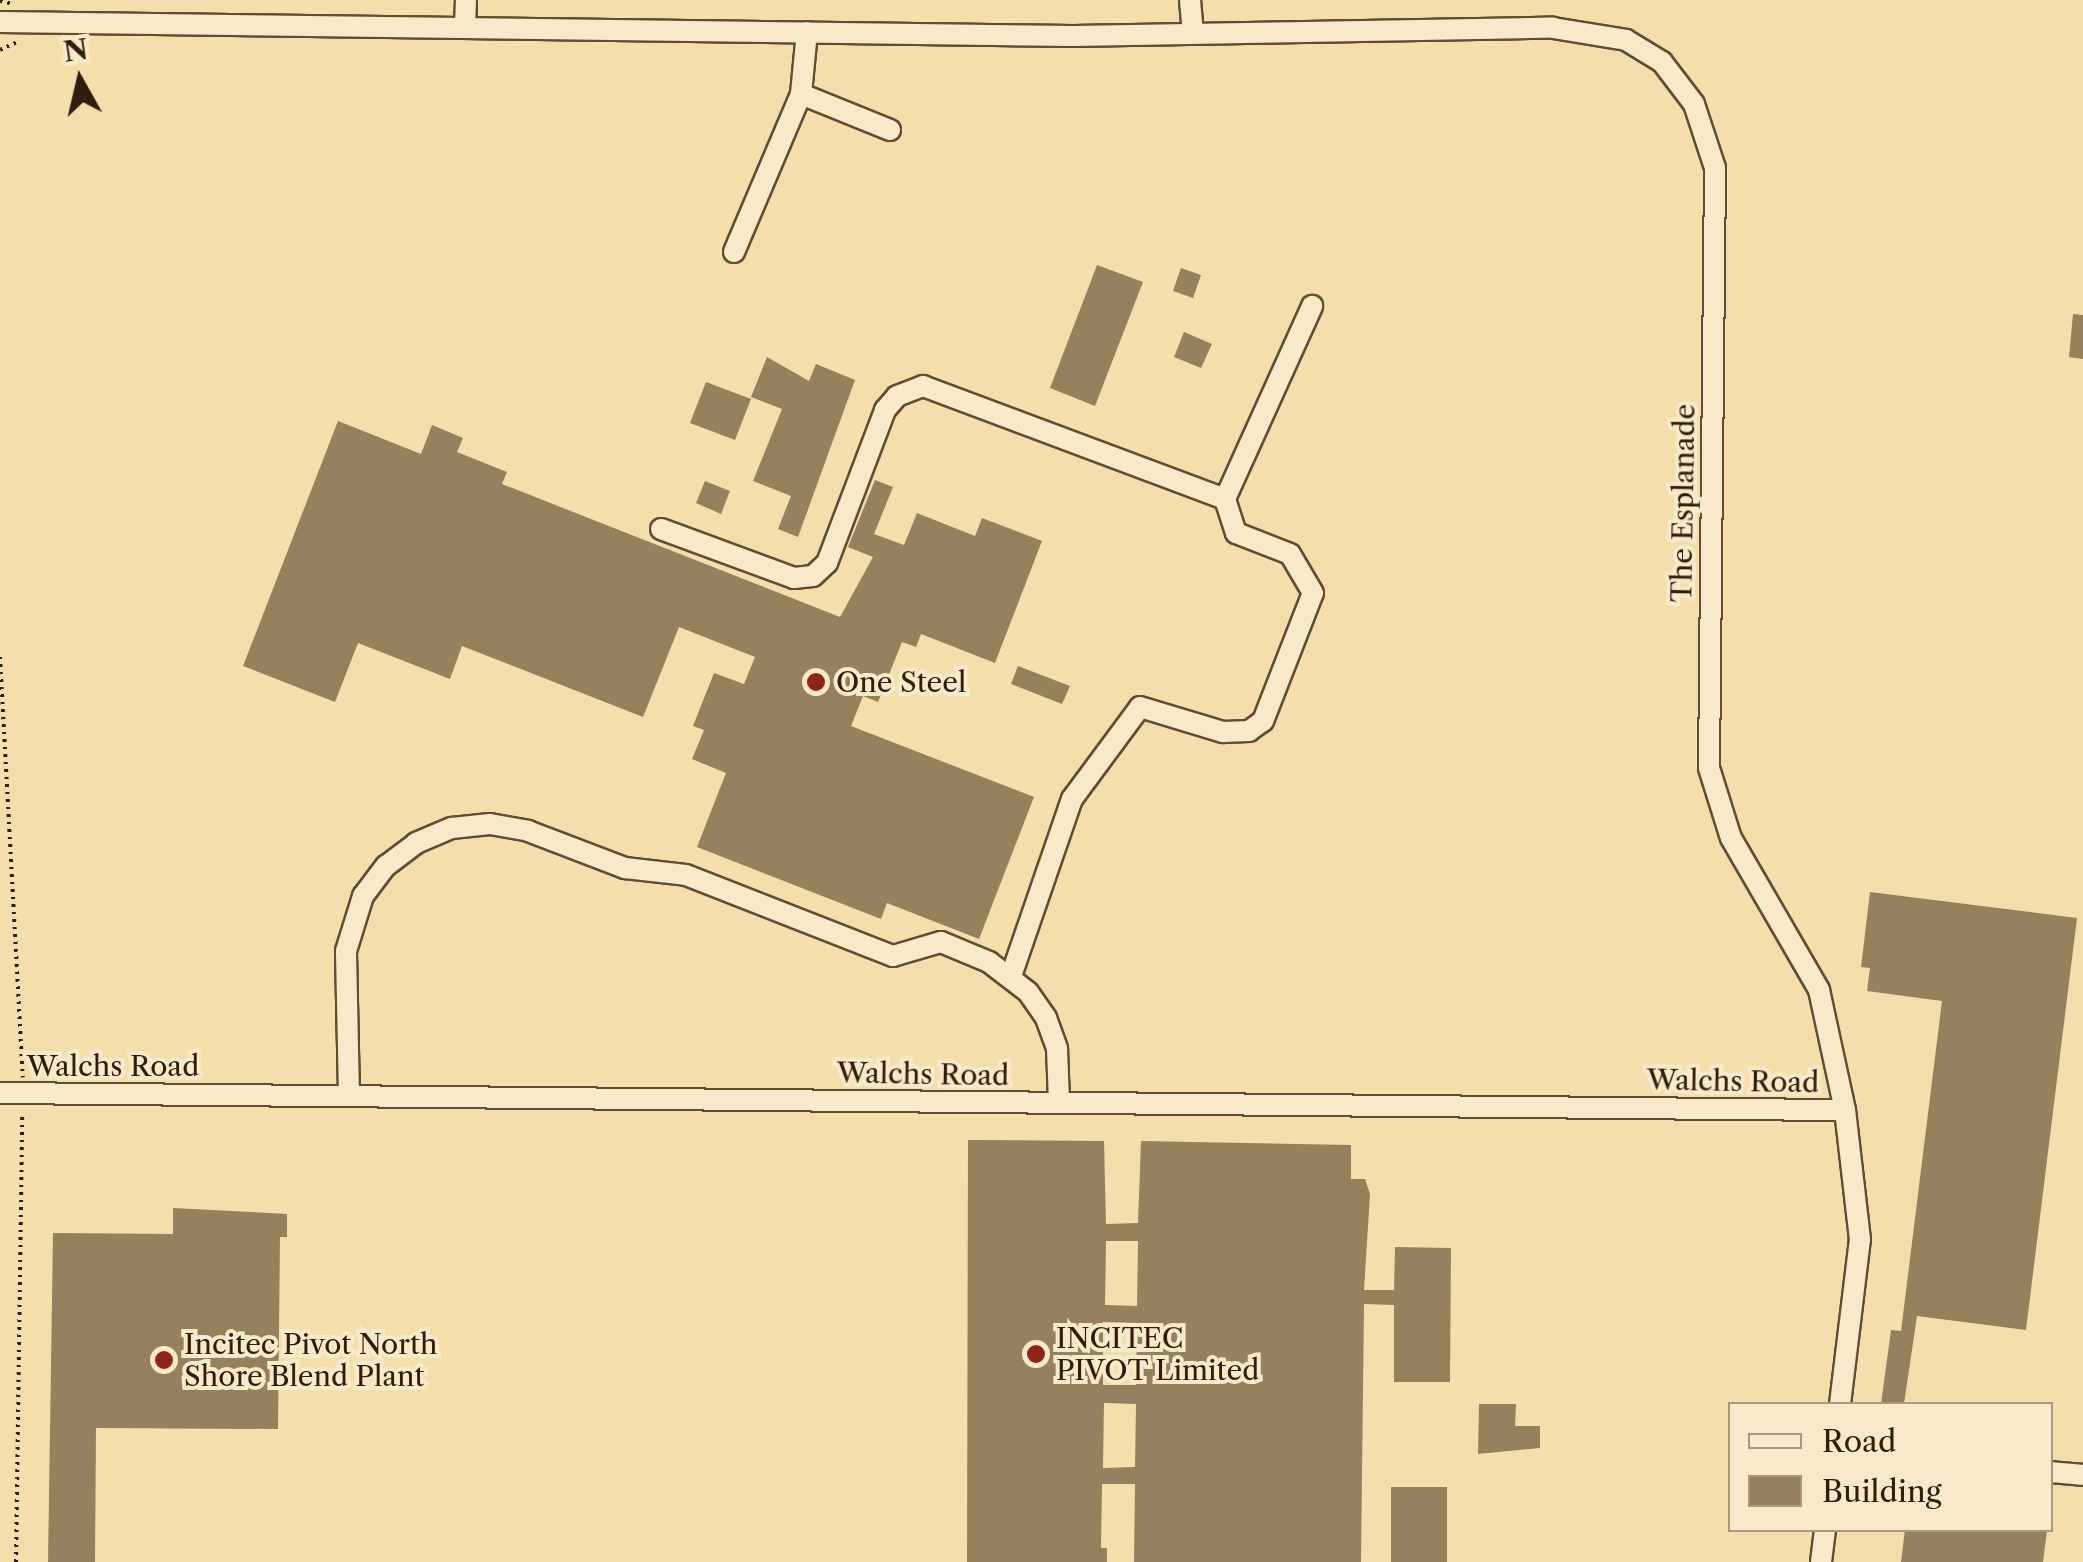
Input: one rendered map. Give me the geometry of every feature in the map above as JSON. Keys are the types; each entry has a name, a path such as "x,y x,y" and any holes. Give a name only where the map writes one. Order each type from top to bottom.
{"street":[{"path":"465,27 466,0"},
{"path":"1190,0 1193,33"},
{"name":"The Esplanade","path":"0,22 1073,36 1593,31 1662,62 1694,104 1715,168 1709,768 1730,838 1819,990 1845,1110 1860,1240 1840,1402"},
{"path":"734,252 801,94 806,32"},
{"path":"801,94 890,130"},
{"path":"1012,976 1072,798 1140,707 1222,732 1248,731 1263,721 1313,593 1290,554 1236,534 1226,499 1312,306"},
{"path":"661,530 794,578 813,576 827,563 885,410 898,396 924,386 1226,499"},
{"path":"349,1096 346,951 355,914 386,866 416,842 452,828 490,824 528,831 625,868 686,875 894,956 941,942 1012,976 1038,1004 1053,1034 1059,1102"},
{"name":"Walchs Road","path":"0,1093 1845,1110"},
{"path":"2053,1472 2083,1475"},
{"path":"1821,1562 1825,1532"}],"path":[{"path":"0,656 23,1093"},
{"path":"16,1562 22,1119"}],"building":[{"path":"1097,265 1143,282 1095,406 1050,388"},
{"path":"1181,268 1201,275 1193,298 1173,291"},
{"path":"2073,314 2083,315 2083,359 2069,357"},
{"path":"1184,332 1212,344 1201,368 1174,357"},
{"path":"767,357 809,381 816,364 855,380 798,537 778,529 791,496 753,481 782,409 751,397"},
{"path":"706,382 751,399 735,440 690,423"},
{"name":"One Steel","path":"338,421 421,454 432,425 463,438 457,452 507,472 502,484 840,617 873,557 848,547 875,480 893,487 874,534 904,545 917,513 975,536 982,518 1042,541 995,663 921,634 916,647 902,642 878,702 863,696 851,726 1034,797 979,939 887,903 881,919 697,847 726,773 692,759 704,730 693,726 714,673 744,684 755,657 679,627 643,717 462,646 450,679 358,643 335,702 243,666"},
{"path":"705,481 730,491 721,514 696,503"},
{"path":"1018,666 1070,686 1062,704 1011,684"},
{"path":"1870,892 2077,918 2026,1330 1917,1316 1904,1402 1881,1402 1891,1330 1901,1331 1942,1001 1867,991 1870,968 1861,967"},
{"path":"968,1140 1104,1141 1106,1224 1138,1223 1141,1141 1351,1145 1351,1179 1365,1179 1370,1194 1364,1290 1394,1290 1395,1247 1451,1248 1450,1382 1394,1382 1394,1305 1364,1304 1361,1562 1134,1562 1135,1484 1102,1484 1101,1548 1107,1548 1107,1562 967,1562","holes":["1106,1241 1138,1241 1137,1306 1105,1305","1103,1322 1137,1323 1136,1385 1103,1385","1104,1403 1136,1404 1135,1467 1103,1468"]},
{"name":"Incitec Pivot North Shore Blend Plant","path":"173,1208 287,1214 287,1237 280,1237 278,1429 96,1428 95,1562 48,1562 53,1233 173,1234"},
{"path":"1479,1404 1516,1404 1515,1426 1540,1426 1540,1448 1478,1454"},
{"path":"1391,1487 1447,1487 1447,1562 1391,1562"},
{"path":"1905,1532 2047,1532 2043,1562 1901,1562"}],"place":[{"name":"One Steel","path":"816,682"},
{"name":"INCITEC PIVOT Limited","path":"1036,1354"},
{"name":"Incitec Pivot North Shore Blend Plant","path":"164,1360"}]}
